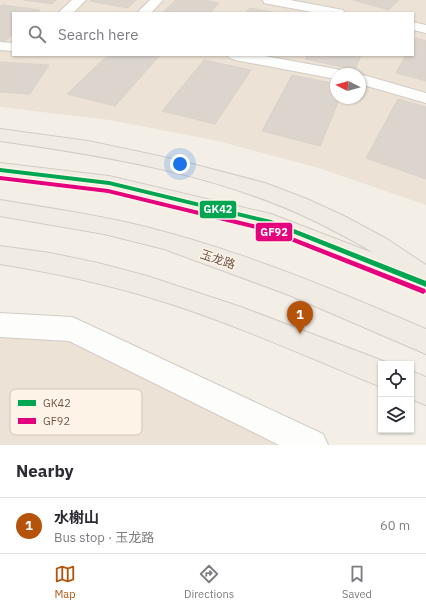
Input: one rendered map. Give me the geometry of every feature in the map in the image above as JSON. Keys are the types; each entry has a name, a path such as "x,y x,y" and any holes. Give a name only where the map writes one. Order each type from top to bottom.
{"main road":[{"path":"0,135 88,148 173,166 258,188 299,204 379,245 426,278"},
{"path":"0,170 109,183 271,222 426,284"},
{"name":"玉龙路","path":"0,208 86,222 165,241 334,301 426,342"},
{"path":"0,255 24,258 96,273 185,298 378,372"},
{"path":"414,386 426,391"}],"street":[{"path":"66,12 80,0"},
{"path":"145,12 157,0"},
{"path":"269,0 333,12"},
{"path":"414,26 426,29"},
{"path":"0,46 12,47"},
{"path":"240,56 330,73"},
{"path":"366,81 426,98"},
{"path":"0,325 72,329 312,445"}],"shaded area":[{"path":"0,0 426,0 426,205 322,169 218,141 110,120 0,107"},
{"path":"0,325 72,329 312,445 0,445"}],"building":[{"path":"24,0 56,0 52,4"},
{"path":"136,0 128,8 90,1"},
{"path":"176,0 205,0 219,3 211,12 163,12"},
{"path":"353,0 399,0 389,10"},
{"path":"2,5 40,10 38,12 12,12 12,35 5,41 0,40 0,7"},
{"path":"250,8 272,12 246,12"},
{"path":"416,38 426,41 426,81 396,73 405,56 414,56 414,42"},
{"path":"107,56 159,56 115,106 67,94"},
{"path":"307,56 361,56 356,68 346,68 305,59"},
{"path":"204,60 251,70 215,124 162,111"},
{"path":"0,62 49,65 30,94 0,92"},
{"path":"292,75 330,83 330,104 338,104 320,146 262,131"},
{"path":"398,99 426,107 426,179 366,158"}],"transit line":[{"name":"GK42","path":"0,170 109,183 271,222 426,284"},
{"name":"GF92","path":"0,178 108,191 269,230 423,291"}],"place":[{"name":"水榭山","path":"300,334"}]}
